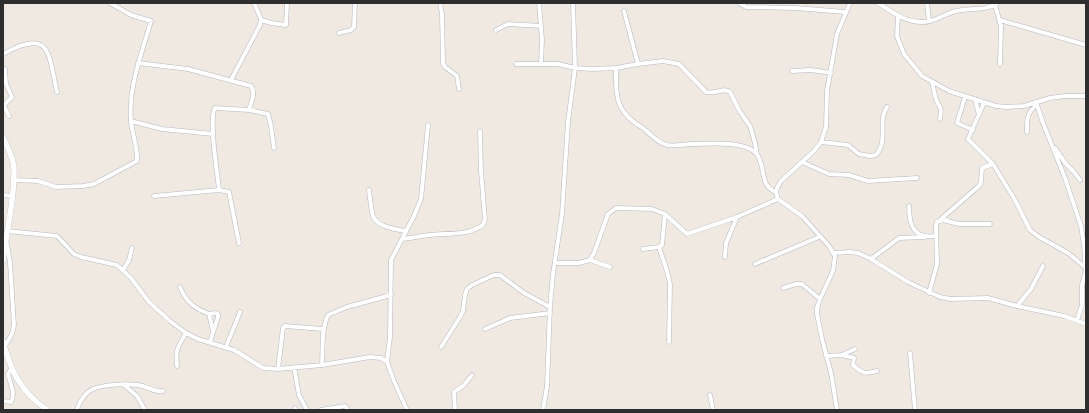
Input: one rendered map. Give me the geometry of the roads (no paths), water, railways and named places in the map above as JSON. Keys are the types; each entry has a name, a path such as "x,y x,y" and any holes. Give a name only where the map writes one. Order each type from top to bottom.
{"street":[{"path":"13,180 38,181 56,187 83,186 101,181 137,161 131,120 133,88 138,63 151,21 131,15 110,3"},
{"path":"231,80 260,25 261,20 254,3"},
{"path":"261,20 286,25 287,3"},
{"path":"339,33 351,30 354,27 355,3"},
{"path":"440,3 442,14 443,63 445,67 457,76 460,89"},
{"path":"539,3 541,26 541,64"},
{"path":"543,410 547,386 550,307 562,214 568,122 575,68 573,3"},
{"path":"739,3 746,7 796,8 845,12"},
{"path":"837,410 831,373 817,314 820,299 833,271 835,256 802,216 778,198 776,192 781,181 814,152 821,142 826,127 826,103 837,34 850,3"},
{"path":"878,3 898,16 910,21 920,22 929,21 955,11 987,8 997,4 1000,20 1000,64"},
{"path":"927,3 929,21"},
{"path":"624,11 638,64"},
{"path":"898,16 897,36 904,54 922,76 949,91 984,103 1007,108 1024,106 1065,96 1086,97"},
{"path":"1000,20 1086,45"},
{"path":"496,30 508,24 541,26"},
{"path":"3,54 23,44 33,42 42,45 47,51 57,92"},
{"path":"516,64 558,64 575,68 592,69 616,68 663,61 679,64 706,92 712,93 728,90 730,92 739,110 750,126 757,155"},
{"path":"138,63 188,69 251,86 253,89 249,110"},
{"path":"616,68 617,87 623,111 660,142 669,146 692,144 737,145 753,150 761,162 766,185 769,189 776,192"},
{"path":"5,69 6,84 12,97 3,104 9,116"},
{"path":"792,71 810,70 831,72"},
{"path":"932,82 936,100 941,109 940,119"},
{"path":"965,96 956,122 972,130"},
{"path":"975,99 979,115"},
{"path":"984,103 968,139 993,164 1015,200 1030,230 1068,254 1086,270"},
{"path":"1026,132 1029,113 1037,103"},
{"path":"1037,103 1081,226 1086,270 1082,285 1082,305 1077,320"},
{"path":"821,142 848,145 859,154 870,156 876,155 882,145 884,114 887,107"},
{"path":"220,190 213,134 212,112 215,108 249,110 268,114 272,126 274,148"},
{"path":"131,120 162,129 213,134"},
{"path":"407,410 387,362 390,337 390,260 414,216 421,199 428,125"},
{"path":"402,239 470,232 482,225 485,219 481,171 480,131"},
{"path":"3,137 14,168 12,196 3,260"},
{"path":"1051,143 1080,180"},
{"path":"802,162 829,174 849,176 868,181 917,178"},
{"path":"929,293 937,264 936,226 939,220 980,185 982,181 982,168 993,164"},
{"path":"154,196 220,190 229,192 239,243"},
{"path":"369,190 373,217 376,221 387,227 405,231"},
{"path":"3,195 12,196"},
{"path":"590,260 608,214 616,208 652,209 665,214 687,234 737,217 778,198"},
{"path":"909,206 909,214 912,225 917,232 924,237"},
{"path":"643,249 659,248 663,244 665,214"},
{"path":"725,256 726,243 737,217"},
{"path":"939,220 959,224 990,224"},
{"path":"6,234 56,236 74,254 117,265 131,278 153,306 186,333 198,339 234,350 263,368 278,369 370,357 381,358 387,362"},
{"path":"6,234 10,263 14,325 12,334 4,344 11,369 20,384 44,409"},
{"path":"871,259 899,238 936,236"},
{"path":"755,264 819,237"},
{"path":"123,270 129,260 132,248"},
{"path":"659,248 667,270 670,284 669,342"},
{"path":"833,253 858,253 871,259 908,282 940,297 951,299 988,298 1077,320 1086,324"},
{"path":"556,263 579,263 590,260 610,267"},
{"path":"1017,306 1031,289 1043,266"},
{"path":"441,346 463,311 465,295 468,289 472,285 494,275 500,275 524,294 550,307"},
{"path":"783,288 796,284 802,284 820,299"},
{"path":"180,288 184,298 190,304 209,314 216,313 218,317 210,342"},
{"path":"322,364 324,329 328,314 391,296"},
{"path":"226,347 240,312"},
{"path":"209,314 213,332"},
{"path":"485,329 510,318 550,314"},
{"path":"278,369 283,328 285,326 324,329"},
{"path":"177,366 175,354 176,350 186,333"},
{"path":"842,355 855,349"},
{"path":"910,353 915,410"},
{"path":"826,356 842,355 854,358 853,365 865,374 877,371"},
{"path":"294,367 299,395 306,410"},
{"path":"3,401 10,402 12,400 13,391 8,374 11,369"},
{"path":"455,410 454,392 464,385 472,376"},
{"path":"124,385 137,396 145,410"},
{"path":"77,410 78,406 91,390 103,387 124,385 144,386 154,392 163,391"},
{"path":"710,395 713,410"},
{"path":"321,410 345,406 348,410"}]}
